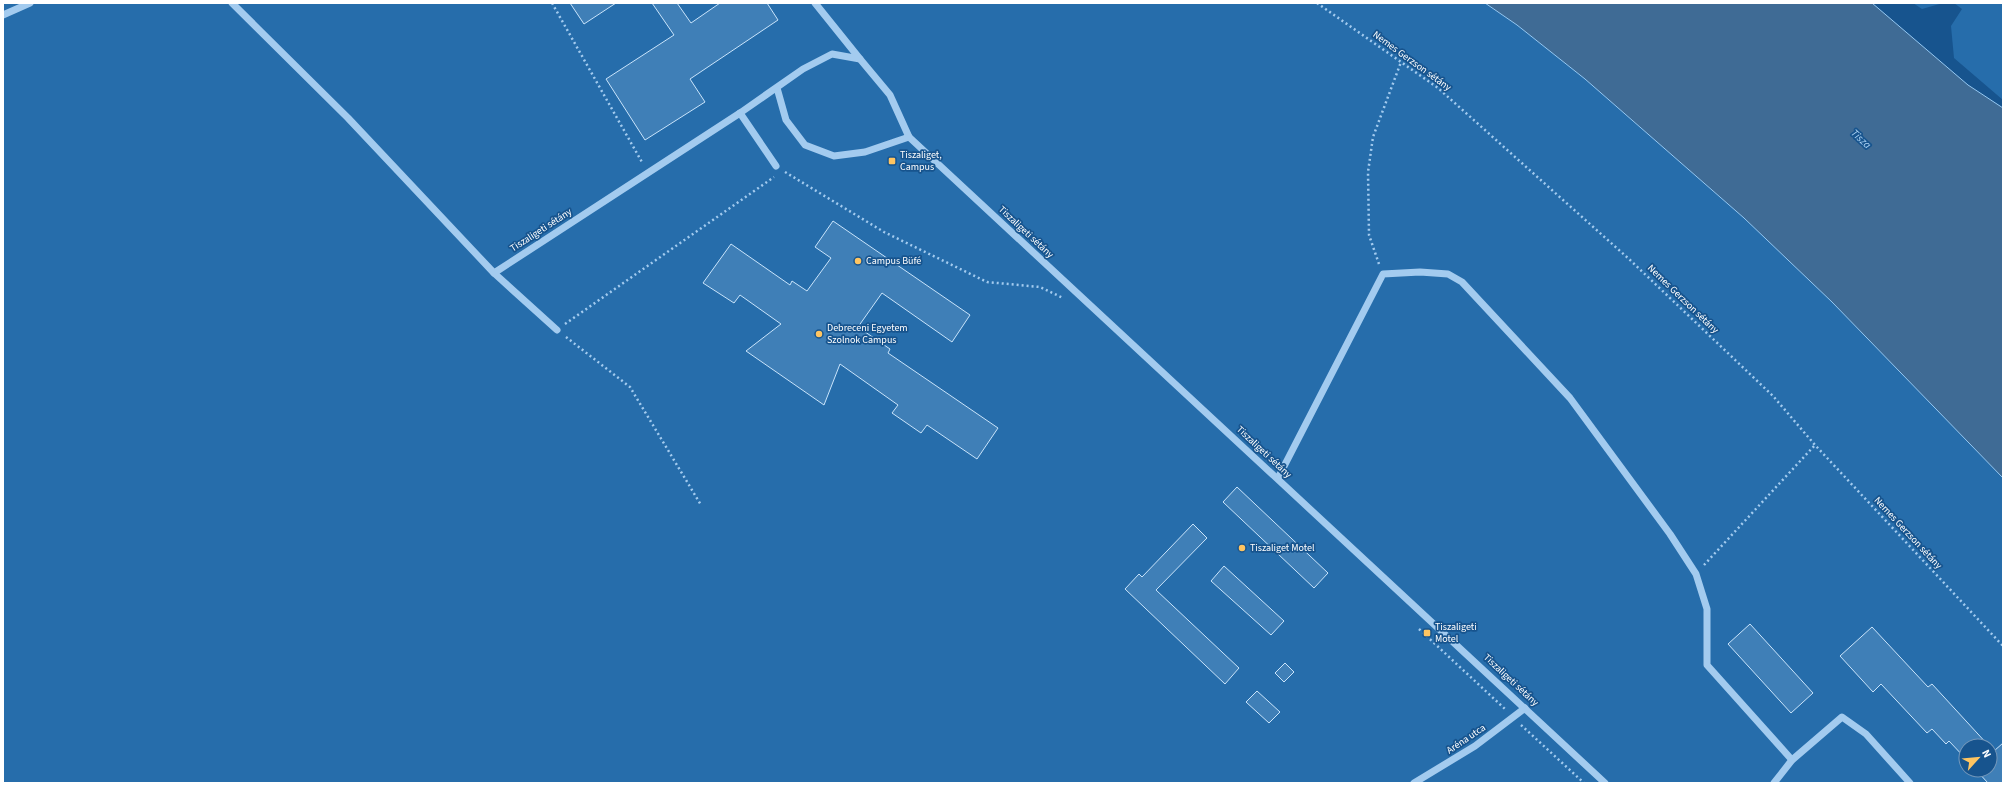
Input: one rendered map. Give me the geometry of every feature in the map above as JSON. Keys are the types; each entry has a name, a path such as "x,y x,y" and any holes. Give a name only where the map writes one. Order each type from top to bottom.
{"street":[{"path":"3,15 30,3"},
{"path":"232,3 348,118 494,273 557,330"},
{"name":"Tiszaligeti sétány","path":"815,3 890,94 909,137 1605,783"},
{"name":"Tiszaligeti sétány","path":"494,273 740,113 803,69 832,54 860,59"},
{"path":"777,88 786,120 805,145 834,156 865,152 909,137"},
{"path":"740,113 779,168"},
{"path":"1278,478 1383,274 1420,272 1448,274 1462,282 1570,398 1670,534 1696,574 1707,609 1707,665 1792,760"},
{"name":"Aréna utca","path":"1414,783 1475,746 1525,708"},
{"path":"1774,783 1792,760 1842,717 1866,734 1910,783"}],"path":[{"path":"552,3 648,173"},
{"name":"Nemes Gerzson sétány","path":"1317,3 1438,88 1629,259 1773,396 1815,445 2003,646"},
{"path":"1383,274 1369,235 1368,172 1373,137 1401,62"},
{"path":"701,505 630,387 557,330 779,168 884,232 987,282 1040,288 1068,300"},
{"path":"1696,574 1815,445"},
{"path":"1416,626 1584,783"}],"shaded area":[{"path":"3,3 1485,3 1517,25 1585,79 1744,218 1832,302 2003,478 2003,783 3,783"},
{"path":"1913,3 1943,3 1922,9"},
{"path":"1954,3 2003,3 2003,100 1954,58 1951,26 1962,9"}],"water":[{"name":"Tisza","path":"1485,3 1872,3 1968,85 2003,108 2003,478 1832,302 1744,218 1585,79 1517,25"}],"building":[{"path":"570,3 616,3 584,24"},
{"path":"652,3 677,3 691,23 720,3 767,3 778,20 690,79 705,102 645,140 606,79 674,35"},
{"name":"Debreceni Egyetem Szolnok Campus","path":"833,221 970,315 952,342 882,293 858,327 890,349 888,353 998,428 977,459 927,425 921,433 892,413 898,405 840,364 824,405 746,351 781,324 740,295 734,303 703,283 731,244 790,285 792,281 807,291 831,258 815,247"},
{"path":"1237,487 1328,573 1314,588 1223,502"},
{"path":"1193,524 1207,538 1156,590 1239,668 1225,684 1125,589 1139,574 1142,577"},
{"path":"1224,566 1284,621 1271,635 1211,581"},
{"path":"1750,624 1813,693 1791,713 1728,644"},
{"path":"1872,627 1928,687 1932,684 1982,738 1958,738 1958,751 1949,741 1946,744 1932,729 1927,733 1881,684 1873,692 1840,656"},
{"path":"1285,663 1294,672 1284,682 1275,673"},
{"path":"1257,691 1280,712 1269,723 1246,702"},
{"path":"2003,743 2003,783 1988,783 1983,778 1998,778 1998,747"}],"place":[{"name":"Tiszaliget, Campus","path":"892,161"},
{"name":"Campus Büfé","path":"858,261"},
{"name":"Debreceni Egyetem Szolnok Campus","path":"819,334"},
{"name":"Tiszaliget Motel","path":"1242,548"},
{"name":"Tiszaligeti Motel","path":"1427,633"}]}
